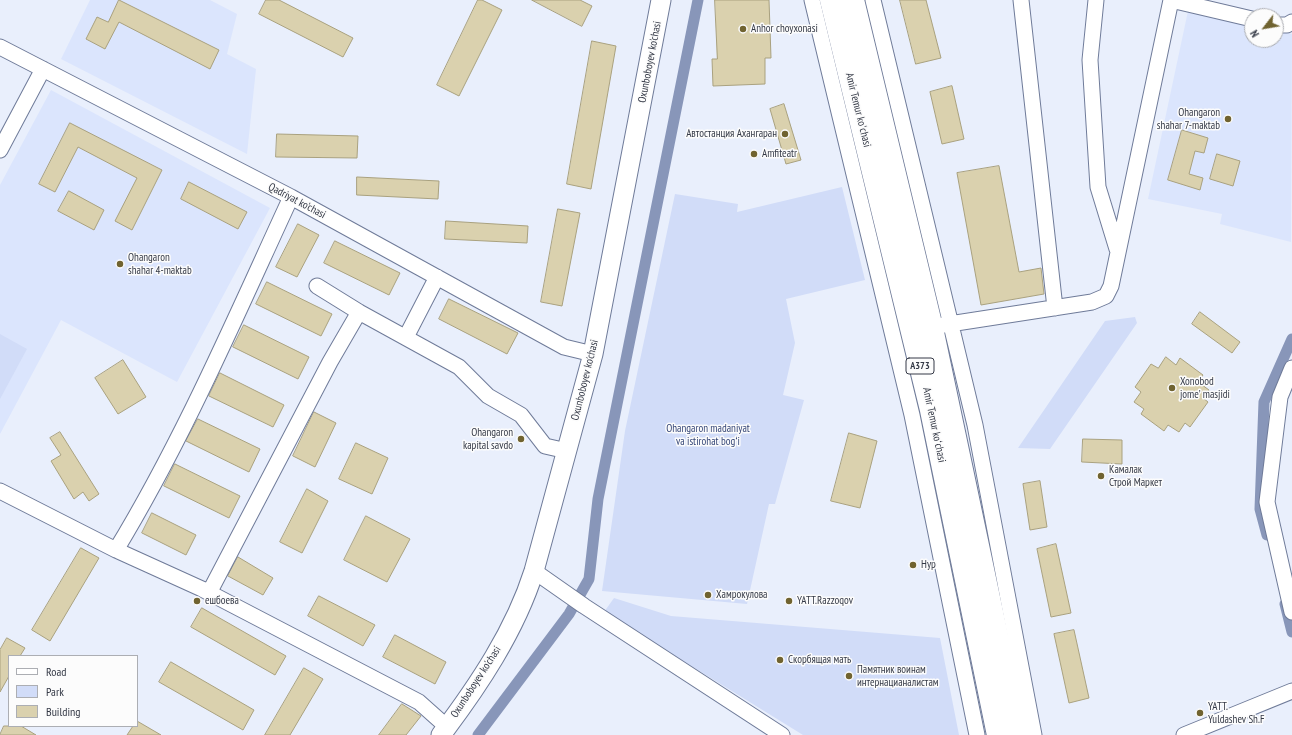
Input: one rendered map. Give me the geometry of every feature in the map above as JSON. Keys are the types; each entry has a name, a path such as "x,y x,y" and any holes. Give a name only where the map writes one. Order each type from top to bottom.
{"highway":[{"name":"Amir Temur koʻchasi","path":"831,0 931,410 998,735"},
{"name":"Amir Temur koʻchasi","path":"853,0 869,65 942,326 1018,735"}],"main road":[{"name":"Oxunboboyev ko'chasi","path":"444,731 507,635 522,604 534,571 593,354 658,1"}],"street":[{"path":"812,0 912,415 977,735"},
{"path":"873,0 894,87 942,326 982,456 1034,735"},
{"path":"1021,0 1055,308"},
{"path":"1096,0 1090,60 1098,187 1118,251"},
{"path":"942,326 1092,302 1106,296 1111,286 1171,0 1244,17"},
{"name":"Qadriyat ko'chasi","path":"0,47 291,196 564,347 593,354"},
{"path":"869,65 894,87"},
{"path":"0,150 43,69"},
{"path":"116,550 147,500 214,363 291,196"},
{"path":"406,337 437,277"},
{"path":"317,286 359,312 459,367 488,396 521,415 545,446 567,451"},
{"path":"209,593 305,413 330,362 359,312"},
{"path":"1292,368 1280,397 1267,502 1292,612"},
{"path":"0,491 116,550 209,593 419,702 444,731"},
{"path":"534,571 584,606 782,735"},
{"path":"1184,735 1292,691"}],"shaded area":[{"path":"90,0 210,0 237,14 227,54 256,69 247,154 61,59"},
{"name":"Ohangaron shahar 7-maktab","path":"1188,11 1244,23 1244,48 1284,48 1284,32 1292,34 1291,242 1220,224 1222,214 1148,199"},
{"name":"Ohangaron shahar 4-maktab","path":"51,90 270,208 177,382 61,320 0,434 0,185"}],"green space":[{"name":"Ohangaron madaniyat va istirohat bogʻi","path":"842,187 865,280 786,299 795,343 783,395 804,400 775,504 769,504 747,604 602,591 625,431 675,194 738,204 737,212"},
{"path":"1135,317 1137,323 1050,449 1018,448 1105,321"},
{"path":"0,334 27,349 0,399"},
{"path":"614,598 671,616 940,638 959,735 803,735 604,612"}],"building":[{"path":"119,0 219,50 210,69 119,22 105,49 86,39 97,17 108,22"},
{"path":"266,0 279,0 353,38 343,57 259,14"},
{"path":"478,0 482,0 502,10 459,96 437,85"},
{"path":"532,0 580,0 592,6 582,26"},
{"name":"Anhor choyxonasi","path":"715,0 769,0 771,58 765,58 765,84 713,86 712,59 717,59"},
{"path":"900,0 926,0 941,58 916,64"},
{"path":"592,41 616,46 591,189 567,184"},
{"path":"952,86 964,139 942,144 930,92"},
{"name":"Автостанция Ахангаран","path":"784,104 801,160 786,164 770,109"},
{"path":"70,123 162,170 132,230 115,221 137,178 78,147 55,192 39,184"},
{"path":"1182,130 1208,138 1204,153 1195,151 1189,174 1203,178 1200,190 1168,180"},
{"path":"277,134 358,136 357,158 276,157"},
{"path":"1217,154 1240,161 1233,186 1210,179"},
{"path":"999,166 1019,272 1041,268 1044,294 981,305 957,173"},
{"path":"357,177 439,181 438,199 357,195"},
{"path":"189,182 247,212 238,229 181,199"},
{"path":"69,191 104,210 94,230 58,211"},
{"path":"558,209 580,213 562,306 541,302"},
{"path":"446,221 528,226 527,243 445,239"},
{"path":"298,224 319,235 297,277 276,267"},
{"path":"335,241 400,273 389,295 324,263"},
{"path":"267,282 332,314 321,336 256,304"},
{"path":"449,299 518,333 507,354 439,319"},
{"path":"1200,312 1240,342 1232,353 1192,324"},
{"path":"244,325 309,357 298,379 233,347"},
{"path":"1166,357 1176,365 1180,358 1203,375 1198,382 1209,390 1203,398 1208,402 1190,427 1185,423 1179,432 1168,425 1164,431 1141,414 1144,409 1134,402 1141,392 1135,387 1151,364 1158,368"},
{"path":"123,360 146,397 118,414 95,378"},
{"path":"220,373 284,405 273,427 209,396"},
{"path":"314,412 336,423 315,467 293,456"},
{"path":"198,419 260,449 249,472 186,441"},
{"path":"60,432 99,494 89,501 83,492 74,499 51,461 61,455 50,438"},
{"path":"849,433 877,441 860,508 831,501"},
{"path":"1083,439 1122,440 1122,464 1082,462"},
{"path":"356,443 388,458 372,494 339,479"},
{"path":"175,464 240,496 229,518 164,486"},
{"path":"1040,481 1047,527 1030,530 1023,484"},
{"path":"307,489 328,501 302,553 280,542"},
{"path":"152,513 196,535 186,555 142,533"},
{"path":"366,516 410,539 387,582 344,560"},
{"path":"1056,544 1071,613 1051,617 1037,549"},
{"path":"81,548 99,558 50,641 32,630"},
{"path":"238,557 273,578 263,595 228,576"},
{"path":"319,596 375,625 363,646 308,616"},
{"path":"202,608 286,656 275,675 191,627"},
{"path":"1074,630 1089,698 1069,703 1054,634"},
{"path":"395,635 446,662 435,684 383,657"},
{"path":"7,638 25,648 21,655 8,655 8,678 0,692 0,650"},
{"path":"171,662 254,710 243,730 159,682"},
{"path":"304,668 323,679 290,735 265,735"},
{"path":"402,704 421,716 406,735 379,735"},
{"path":"138,722 161,735 127,735 132,727 138,727"},
{"path":"4,726 8,726 23,727 36,735 0,735"}],"waterway":[{"path":"478,735 569,614 589,579 598,499 698,0"},
{"path":"1267,535 1260,509 1264,402 1292,339"},
{"path":"1285,604 1292,632"}],"place":[{"name":"Anhor choyxonasi","path":"743,29"},
{"name":"Ohangaron shahar 7-maktab","path":"1228,119"},
{"name":"Автостанция Ахангаран","path":"785,134"},
{"name":"Amfiteatr","path":"754,154"},
{"name":"Ohangaron shahar 4-maktab","path":"120,264"},
{"name":"Xonobod jome’ masjidi","path":"1172,388"},
{"name":"Ohangaron kapital savdo","path":"521,439"},
{"name":"Камалак Строй Маркет","path":"1101,476"},
{"name":"Нур","path":"913,565"},
{"name":"Хамрокулова","path":"708,595"},
{"name":"ешбоева","path":"197,601"},
{"name":"YATT.Razzoqov","path":"789,601"},
{"name":"Скорбящая мать","path":"780,660"},
{"name":"Памятник воинам интернацианалистам","path":"849,676"},
{"name":"YATT. Yuldashev Sh.F","path":"1200,713"}]}
